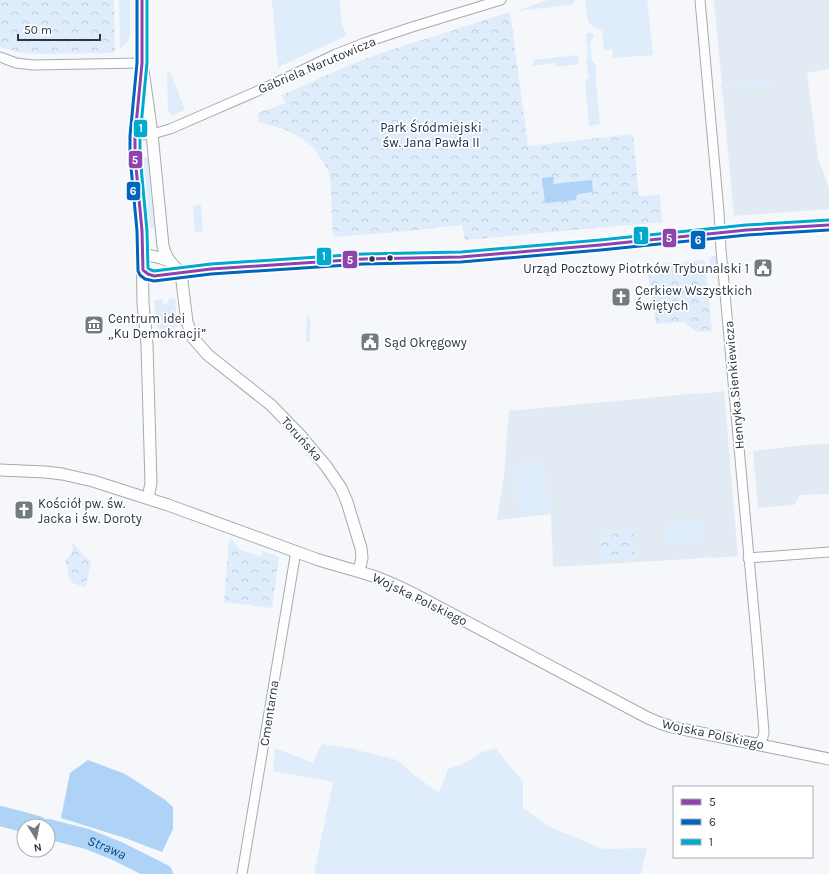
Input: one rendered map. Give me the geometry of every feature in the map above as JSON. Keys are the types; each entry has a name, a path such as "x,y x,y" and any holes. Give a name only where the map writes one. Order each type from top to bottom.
{"street":[{"path":"142,0 142,63 135,136 142,231 143,303 147,345 151,475 148,498"},
{"name":"Gabriela Narutowicza","path":"135,136 152,134 170,129 336,54 479,3 501,0"},
{"name":"Henryka Sienkiewicza","path":"700,0 764,732 759,744"},
{"path":"0,58 16,63 34,66 142,63"},
{"path":"142,63 152,134 164,252 169,261 181,272"},
{"path":"143,270 146,274 151,276 211,269 363,259 461,257 600,245 720,232 829,225"},
{"path":"143,254 169,261"},
{"name":"Toruńska","path":"181,272 187,322 193,338 208,355 270,405 300,435 326,466 341,488 361,548 362,558 359,571"},
{"name":"Wojska Polskiego","path":"0,470 45,472 69,475 93,481 148,498 338,566 359,571 404,589 660,724 829,759"},
{"name":"Cmentarna","path":"242,874 296,551"},
{"path":"748,558 829,552"}],"shaded area":[{"path":"714,0 829,0 829,69 807,73 818,158 829,188 829,209 734,216"},
{"path":"724,391 738,556 553,567 551,514 497,520 504,476 509,411"},
{"path":"829,444 829,494 800,495 794,505 758,508 753,451 804,445"}],"green space":[{"path":"0,0 114,0 115,51 113,53 38,54 18,52 0,47"},
{"path":"119,0 130,0 130,35 126,43 120,49"},
{"path":"272,0 340,0 341,20 346,36 278,67"},
{"path":"547,0 575,0 574,4 570,5 516,11"},
{"path":"585,0 647,0 653,55 613,58 612,49 604,50 602,31 588,22"},
{"name":"Park Śródmiejski św. Jana Pawła II","path":"510,12 528,146 633,134 639,196 660,195 662,222 465,240 462,225 333,237 330,176 328,170 314,148 300,137 284,129 258,122 258,113 286,103 282,95 343,68 378,54"},
{"path":"590,33 593,34 594,37 590,43 592,61 596,65 600,124 589,126 585,79 589,79 586,58 588,58 586,36"},
{"path":"578,55 579,64 556,67 555,63 533,66 533,60"},
{"path":"167,72 171,74 185,110 173,115 168,111"},
{"path":"775,78 773,83 721,88 720,85"},
{"path":"148,157 154,228 147,228 141,158"},
{"path":"201,205 203,232 195,232 193,206"},
{"path":"712,256 717,256 718,269 709,266 710,275 708,275 707,264 710,263 709,259"},
{"path":"705,260 712,331 697,332 684,322 656,324 646,265"},
{"path":"175,298 177,326 174,328 159,329 157,326 154,300 162,299 163,304 169,303 168,299"},
{"path":"307,316 310,316 310,342 306,342"},
{"path":"544,460 549,511 519,513 514,463"},
{"path":"703,521 706,542 667,546 665,525"},
{"path":"633,529 635,557 601,561 599,535 625,532 625,530"},
{"path":"229,539 233,540 238,549 261,557 263,551 279,557 272,608 224,602"},
{"path":"72,542 85,557 91,560 86,587 73,583 69,578 65,561 72,550"},
{"path":"322,744 349,748 397,760 414,775 439,793 448,769 465,763 482,752 496,749 523,782 523,808 550,827 603,849 647,848 641,874 314,874 333,782 273,771 275,748 313,763"}],"water":[{"path":"554,177 553,184 592,180 593,192 577,194 576,200 545,203 542,178"},
{"path":"88,760 125,774 164,799 173,807 173,829 162,852 125,838 61,818 70,773"}],"waterway":[{"name":"Strawa","path":"0,816 16,820"},
{"name":"Strawa","path":"56,831 87,839 117,851 163,874"}],"transit line":[{"name":"6","path":"137,0 137,63 130,136 130,156 137,231 138,271 145,279 154,281 211,274 363,264 461,262 601,250 747,235 829,230"},
{"name":"5","path":"142,0 142,63 135,136 135,156 142,231 143,270 154,276 211,269 363,259 461,257 747,230 829,225"},
{"name":"1","path":"147,0 147,63 140,136 140,156 147,231 148,268 154,271 211,264 363,254 461,252 746,225 829,220"}],"place":[{"name":"Urząd Pocztowy Piotrków Trybunalski 1","path":"763,268"},
{"name":"Cerkiew Wszystkich Świętych","path":"621,297"},
{"name":"Centrum idei „Ku Demokracji”","path":"94,325"},
{"name":"Sąd Okręgowy","path":"370,342"},
{"name":"Kościół pw. św. Jacka i św. Doroty","path":"24,510"}]}
